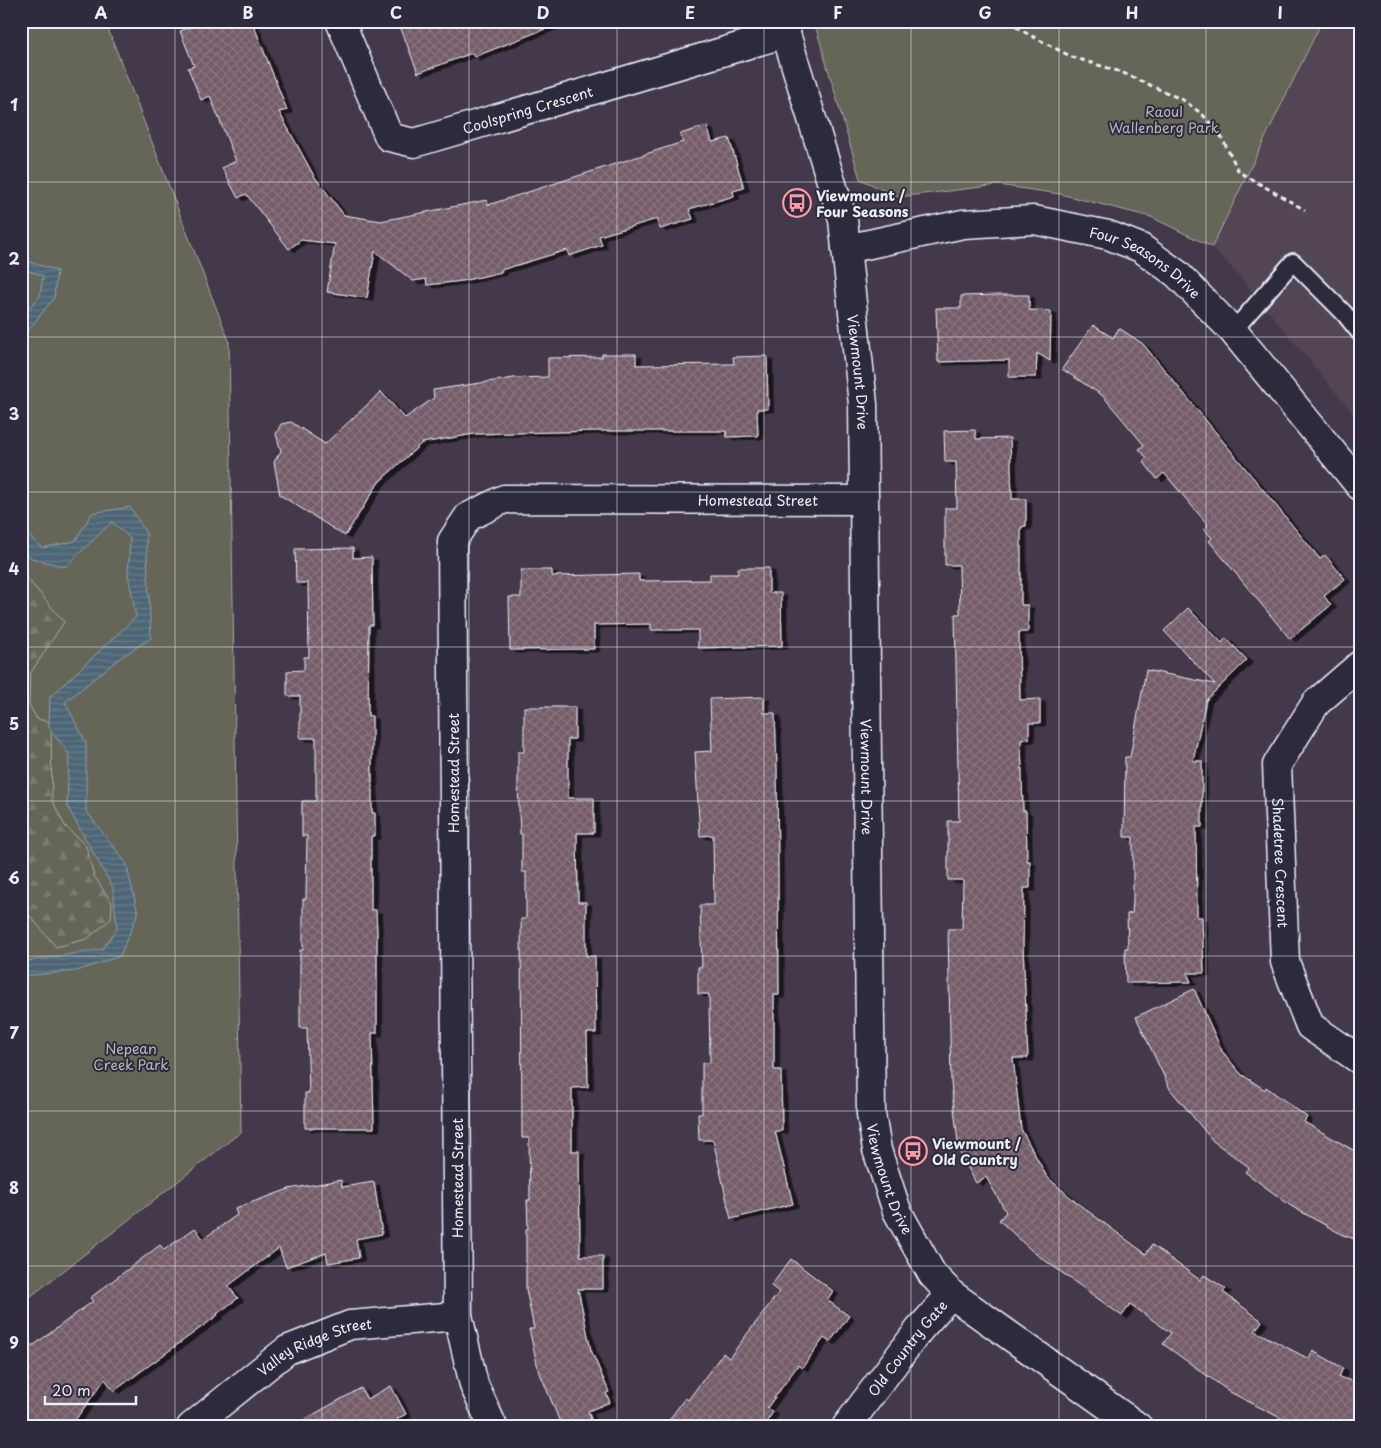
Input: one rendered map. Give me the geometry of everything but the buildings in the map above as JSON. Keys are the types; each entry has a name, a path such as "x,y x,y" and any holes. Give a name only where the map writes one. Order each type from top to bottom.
{"street":[{"name":"Coolspring Crescent","path":"340,21 389,137 414,143 784,27"},
{"name":"Viewmount Drive","path":"784,27 843,220 863,404 871,1114 877,1150 898,1212 932,1274 951,1294 1138,1427"},
{"name":"Four Seasons Drive","path":"846,249 963,224 1034,220 1108,235 1141,248 1178,274 1233,331 1360,486"},
{"name":"Homestead Street","path":"493,1427 474,1385 458,1316 452,541 468,517 504,499 863,500"},
{"name":"Shadetree Crescent","path":"1360,665 1316,703 1277,765 1285,962 1310,1026 1360,1060"},
{"name":"Old Country Gate","path":"846,1427 919,1330 951,1294"},
{"name":"Valley Ridge Street","path":"191,1427 287,1350 350,1325 458,1316"}],"lane":[{"path":"1233,331 1293,262 1344,313 1360,333"}],"path":[{"path":"1009,21 1026,33 1072,57 1121,72 1186,101 1204,115 1221,136 1238,172 1305,210"},
{"path":"1356,105 1360,108"}],"shaded area":[{"path":"1322,21 1360,21 1360,422 1240,277 1212,247"}],"green space":[{"name":"Nepean Creek Park","path":"21,21 105,21 229,341 241,1132 21,1304"},
{"name":"Raoul Wallenberg Park","path":"814,21 1322,21 1212,247 1151,217 1060,194 998,185 898,197 860,179"},
{"path":"21,571 64,622 30,674 29,705 37,719 51,722 52,800 65,826 86,846 94,876 112,903 111,919 87,939 56,947 21,905"}],"water":[{"path":"21,259 57,271 54,298 21,339 21,317 40,296 43,276 26,270 21,273"},
{"path":"130,507 146,533 151,638 120,658 65,702 86,743 86,811 126,863 138,913 120,956 77,971 21,976 21,960 23,962 102,949 117,929 113,888 67,806 69,754 49,728 50,697 136,617 128,574 130,538 112,522 65,567 31,558 21,547 21,528 42,548 75,541 92,513"}],"place":[{"name":"Viewmount / Four Seasons","path":"797,203"},
{"name":"Viewmount / Old Country","path":"913,1151"}]}
